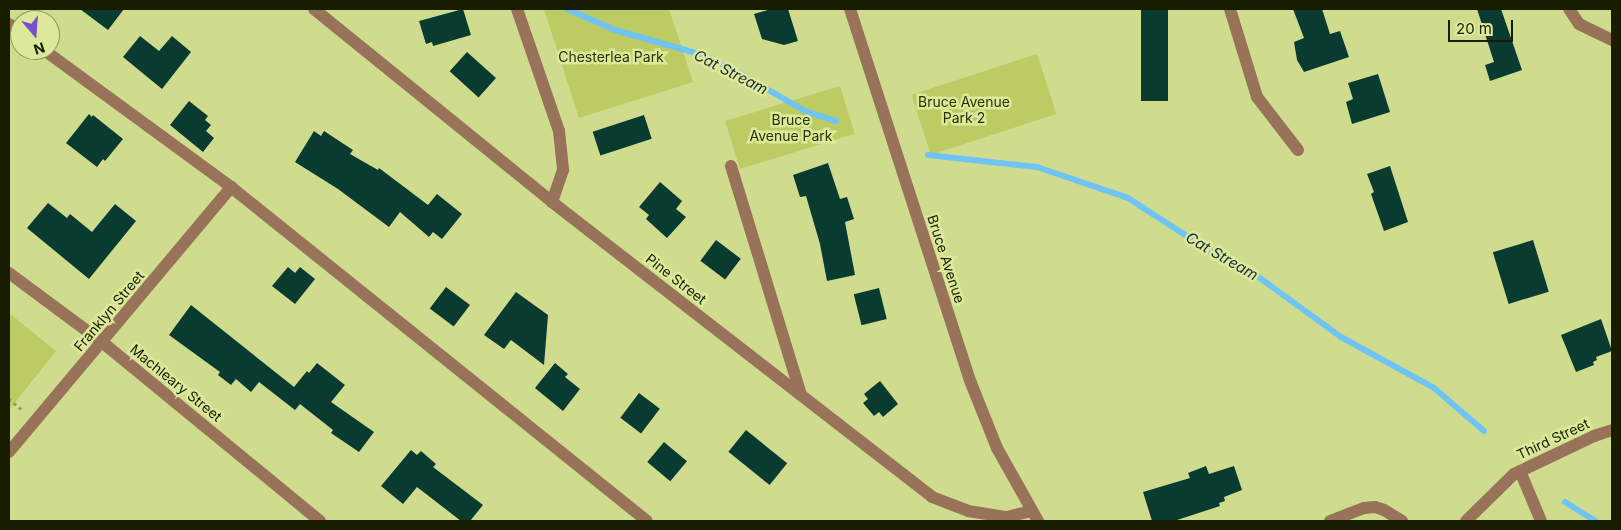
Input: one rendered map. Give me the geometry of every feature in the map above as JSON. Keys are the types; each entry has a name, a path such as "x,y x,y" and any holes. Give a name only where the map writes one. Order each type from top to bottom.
{"street":[{"name":"Pine Street","path":"314,9 552,202 932,497 968,511 1007,517 1035,516"},
{"path":"517,9 560,132 563,170 552,202"},
{"name":"Bruce Avenue","path":"850,9 971,383 997,448 1035,516"},
{"path":"1230,9 1258,96 1298,150"},
{"path":"1569,9 1579,24 1612,40"},
{"path":"58,60 231,187 647,521"},
{"path":"731,166 801,395"},
{"name":"Franklyn Street","path":"9,452 231,187"},
{"name":"Machleary Street","path":"9,273 102,342 320,521"},
{"name":"Third Street","path":"1466,521 1514,474 1594,436 1612,430"},
{"path":"1520,471 1541,521"},
{"path":"1330,521 1364,508 1375,507 1402,521"}],"green space":[{"name":"Chesterlea Park","path":"544,9 669,9 693,82 579,118"},
{"name":"Bruce Avenue Park 2","path":"1037,54 1056,114 931,155 911,95"},
{"name":"Bruce Avenue Park","path":"840,86 855,134 740,169 725,121"},
{"path":"9,313 56,351 9,410"}],"building":[{"path":"80,9 124,9 108,30"},
{"path":"463,9 471,35 433,46 432,42 426,44 419,21"},
{"path":"771,9 788,9 798,41 784,45 762,39 754,14"},
{"path":"1141,9 1168,9 1168,101 1141,101"},
{"path":"1293,9 1322,9 1330,34 1340,31 1349,57 1304,72 1297,60 1294,42 1304,38"},
{"path":"1477,9 1501,9 1522,70 1490,81 1485,65 1494,62"},
{"path":"140,36 159,51 172,36 191,52 162,89 123,57"},
{"path":"467,52 496,78 479,97 450,71"},
{"path":"1378,74 1390,112 1352,124 1346,102 1353,99 1348,83"},
{"path":"189,101 208,116 205,120 211,125 206,131 214,138 203,152 170,125"},
{"path":"89,114 92,117 93,115 123,139 105,161 103,159 97,167 66,143"},
{"path":"644,115 652,139 600,155 593,132"},
{"path":"314,131 321,136 324,131 353,150 350,154 378,170 379,168 428,205 437,194 462,214 442,239 433,232 429,237 400,212 389,227 338,189 295,162"},
{"path":"828,163 840,199 847,197 854,219 845,222 855,275 827,281 820,244 806,196 800,197 793,175"},
{"path":"1390,166 1408,222 1384,231 1371,194 1374,192 1367,174"},
{"path":"660,182 682,201 676,209 686,217 667,238 646,219 649,215 639,207"},
{"path":"48,203 67,218 70,214 92,232 115,204 136,221 89,279 27,228"},
{"path":"716,240 741,259 725,279 700,261"},
{"path":"1533,240 1549,292 1509,304 1493,252"},
{"path":"288,267 295,273 300,267 315,279 295,304 272,286"},
{"path":"446,287 470,305 454,327 430,309"},
{"path":"879,288 887,319 862,325 854,294"},
{"path":"516,292 548,315 544,365 511,340 504,349 484,335"},
{"path":"191,305 294,387 307,371 309,373 317,363 345,385 331,402 374,432 359,452 331,433 333,430 300,404 295,410 259,382 251,392 236,379 231,385 218,375 220,372 169,335"},
{"path":"1601,319 1612,351 1596,357 1597,360 1593,362 1594,365 1576,372 1561,335"},
{"path":"555,363 568,374 565,377 580,389 563,411 535,388"},
{"path":"880,381 898,404 883,417 879,412 874,416 863,403 868,399 864,394"},
{"path":"639,393 660,409 641,433 620,418"},
{"path":"746,430 787,463 770,485 728,452"},
{"path":"664,442 687,461 670,481 647,462"},
{"path":"411,450 417,455 421,451 436,464 433,467 483,505 470,521 461,521 417,487 403,504 381,486"},
{"path":"1206,466 1209,474 1234,466 1242,490 1224,497 1225,501 1219,503 1220,506 1174,521 1152,521 1143,492 1190,478 1188,473"}],"waterway":[{"name":"Cat Stream","path":"567,9 615,30 703,55 741,74 805,111 836,121"},
{"name":"Cat Stream","path":"928,155 1037,167 1128,198 1216,255 1253,273 1341,337 1434,388 1484,431"},
{"name":"Cat Stream","path":"1565,502 1595,521"}]}
